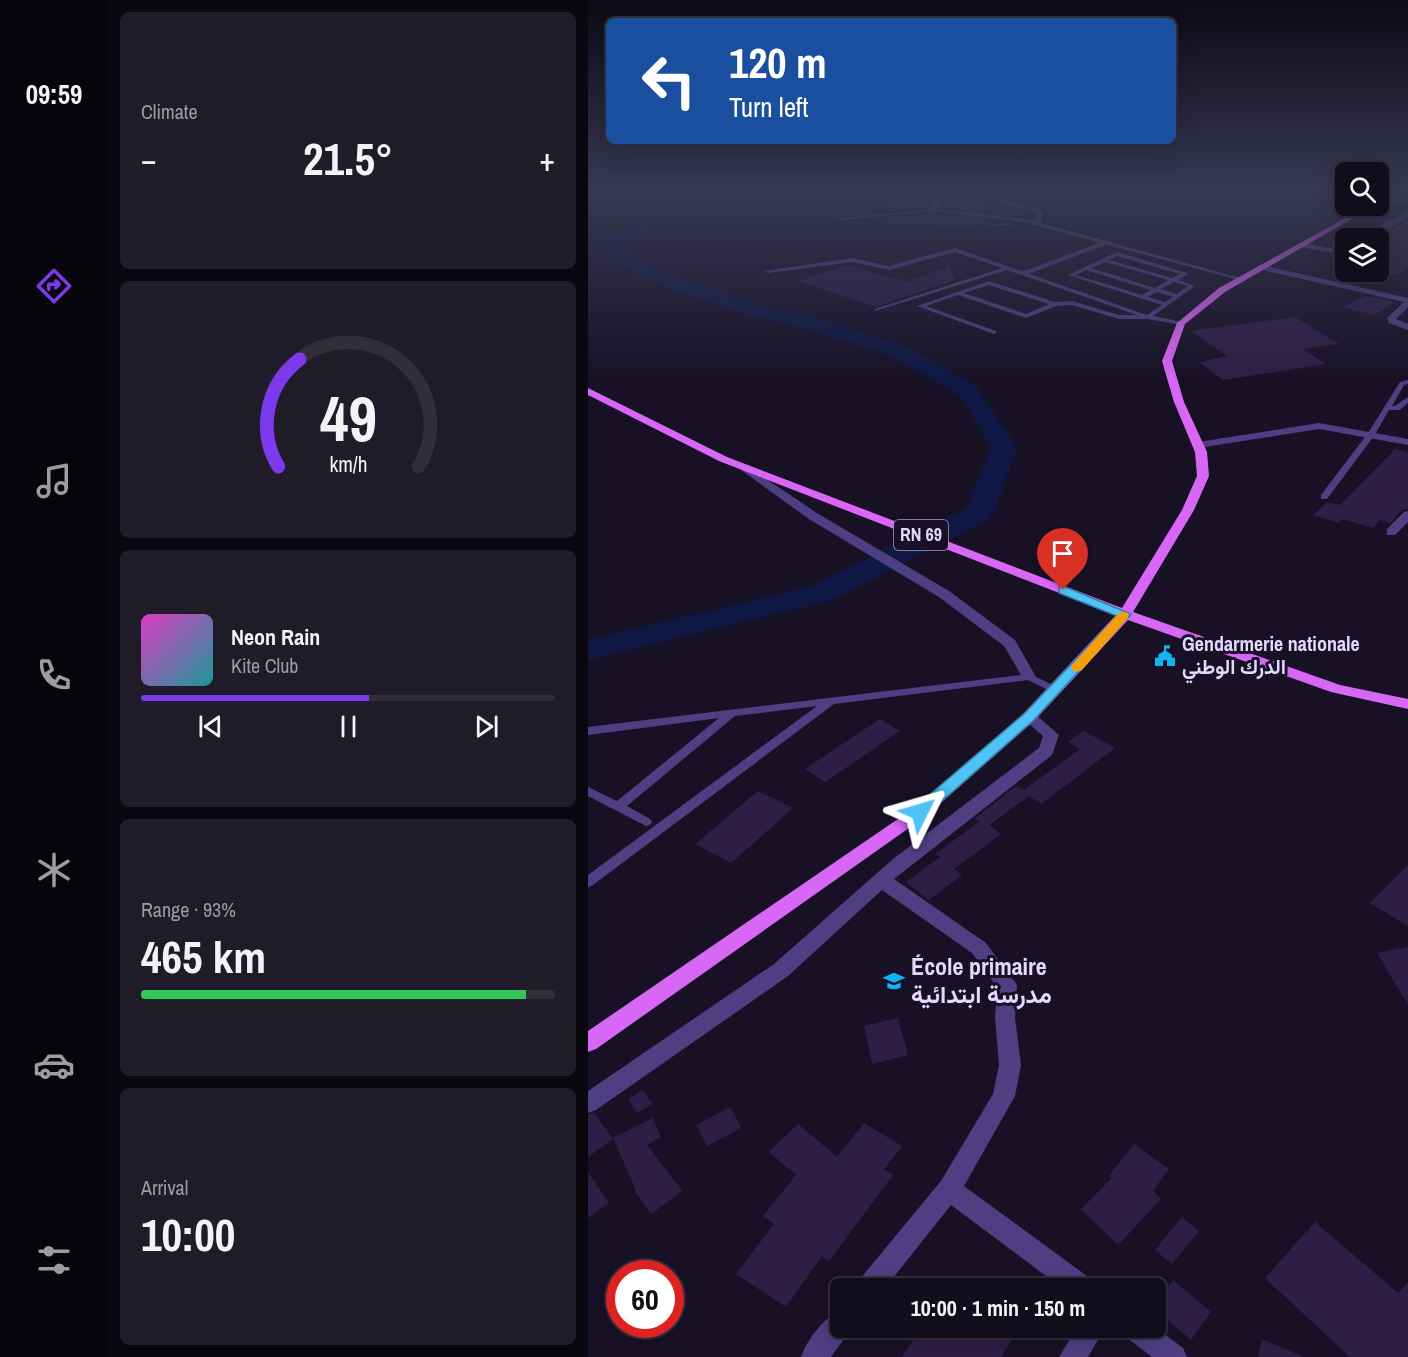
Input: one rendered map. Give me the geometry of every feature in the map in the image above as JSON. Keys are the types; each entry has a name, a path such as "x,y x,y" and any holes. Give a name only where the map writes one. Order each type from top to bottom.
{"main road":[{"path":"588,1043 920,812 1029,717 1125,614 1188,510 1203,476 1197,445 1179,402 1167,361 1181,323 1190,313 1241,279 1289,252"},
{"name":"RN 69","path":"588,391 677,438 745,468 1125,614 1336,689 1408,704"}],"street":[{"path":"1023,273 1080,252"},
{"path":"1261,267 1408,302"},
{"path":"1408,302 1391,318 1392,321 1408,327"},
{"path":"1197,445 1306,426 1340,428 1408,442"},
{"path":"745,468 813,516 944,594 1010,643 1029,678"},
{"path":"1391,532 1408,515"},
{"path":"588,1103 781,970 882,879 1046,751 1051,735 1029,717"},
{"path":"877,1278 949,1189 1004,1096 1010,1065 1005,1018 1007,985 979,948 882,879"},
{"path":"949,1189 1069,1278"},
{"path":"814,1357 830,1337"},
{"path":"1072,1357 1085,1338"},
{"path":"1148,1338 1174,1357"}],"lane":[{"path":"768,271 853,260 889,268 946,252"},
{"path":"962,252 1148,317 1181,323"},
{"path":"1146,252 1241,279"},
{"path":"1143,297 1185,274 1117,254 1071,275 1143,297 1166,304"},
{"path":"957,293 1026,316 1056,304 1072,303 1119,317 1148,317 1192,286 1105,260"},
{"path":"877,310 1007,268"},
{"path":"1085,268 1177,296"},
{"path":"994,332 920,306 989,283 1056,304"},
{"path":"1324,496 1390,408 1402,383 1408,382"},
{"path":"1390,408 1401,406 1408,399"},
{"path":"1390,408 1408,411"},
{"path":"588,731 1029,678 1054,689"},
{"path":"588,882 830,702"},
{"path":"618,807 731,714"},
{"path":"588,791 646,822"}],"building":[{"path":"1389,252 1408,252 1408,267 1396,275 1389,274"},
{"path":"848,265 906,282 950,266 955,280 875,307 799,281"},
{"path":"1365,296 1396,302 1374,315 1342,307"},
{"path":"1295,317 1339,344 1303,349 1326,364 1223,380 1199,362 1227,356 1191,331"},
{"path":"1395,449 1408,452 1408,509 1402,510 1390,523 1380,520 1373,528 1342,519 1339,523 1313,515 1327,502 1340,505"},
{"path":"880,719 900,731 825,782 805,769"},
{"path":"1084,731 1115,748 1041,804 1029,796 989,825 1001,834 954,869 962,875 929,900 906,882 940,857 935,854 979,822 974,819 1016,786 1024,790 1080,749 1068,742"},
{"path":"758,791 793,808 731,863 695,844"},
{"path":"1408,865 1408,926 1370,903"},
{"path":"1408,947 1408,1005 1377,953"},
{"path":"898,1018 908,1055 872,1064 864,1026"},
{"path":"643,1090 652,1104 637,1113 628,1099"},
{"path":"730,1107 741,1128 707,1146 696,1125"},
{"path":"594,1113 613,1139 588,1157 588,1115"},
{"path":"652,1118 661,1137 647,1145 682,1191 651,1214 635,1191 613,1138"},
{"path":"864,1123 902,1146 884,1169 893,1175 829,1261 822,1256 786,1307 736,1274 774,1224 763,1216 796,1175 769,1152 798,1124 837,1157"},
{"path":"1134,1144 1169,1169 1153,1191 1161,1199 1118,1245 1081,1209 1112,1178 1109,1176"},
{"path":"588,1172 609,1203 588,1218"},
{"path":"1182,1217 1199,1231 1172,1264 1155,1250"},
{"path":"1315,1222 1398,1293 1408,1282 1408,1357 1350,1357 1265,1278"},
{"path":"1173,1280 1211,1312 1191,1340 1166,1318 1166,1289"},
{"path":"915,1338 1013,1338 1001,1357 902,1357"},
{"path":"1262,1339 1304,1357 1258,1357"}],"waterway":[{"path":"588,650 822,593 979,513 1004,447 968,390 895,350 834,330 760,312 657,278 617,252"}],"slow traffic":[{"path":"1076,668 1124,616"}],"place":[{"name":"Gendarmerie nationale الدرك الوطني","path":"1165,656"},
{"name":"École primaire مدرسة ابتدائية","path":"894,981"}],"route":[{"path":"920,812 1029,717 1125,614 1063,590"}]}
